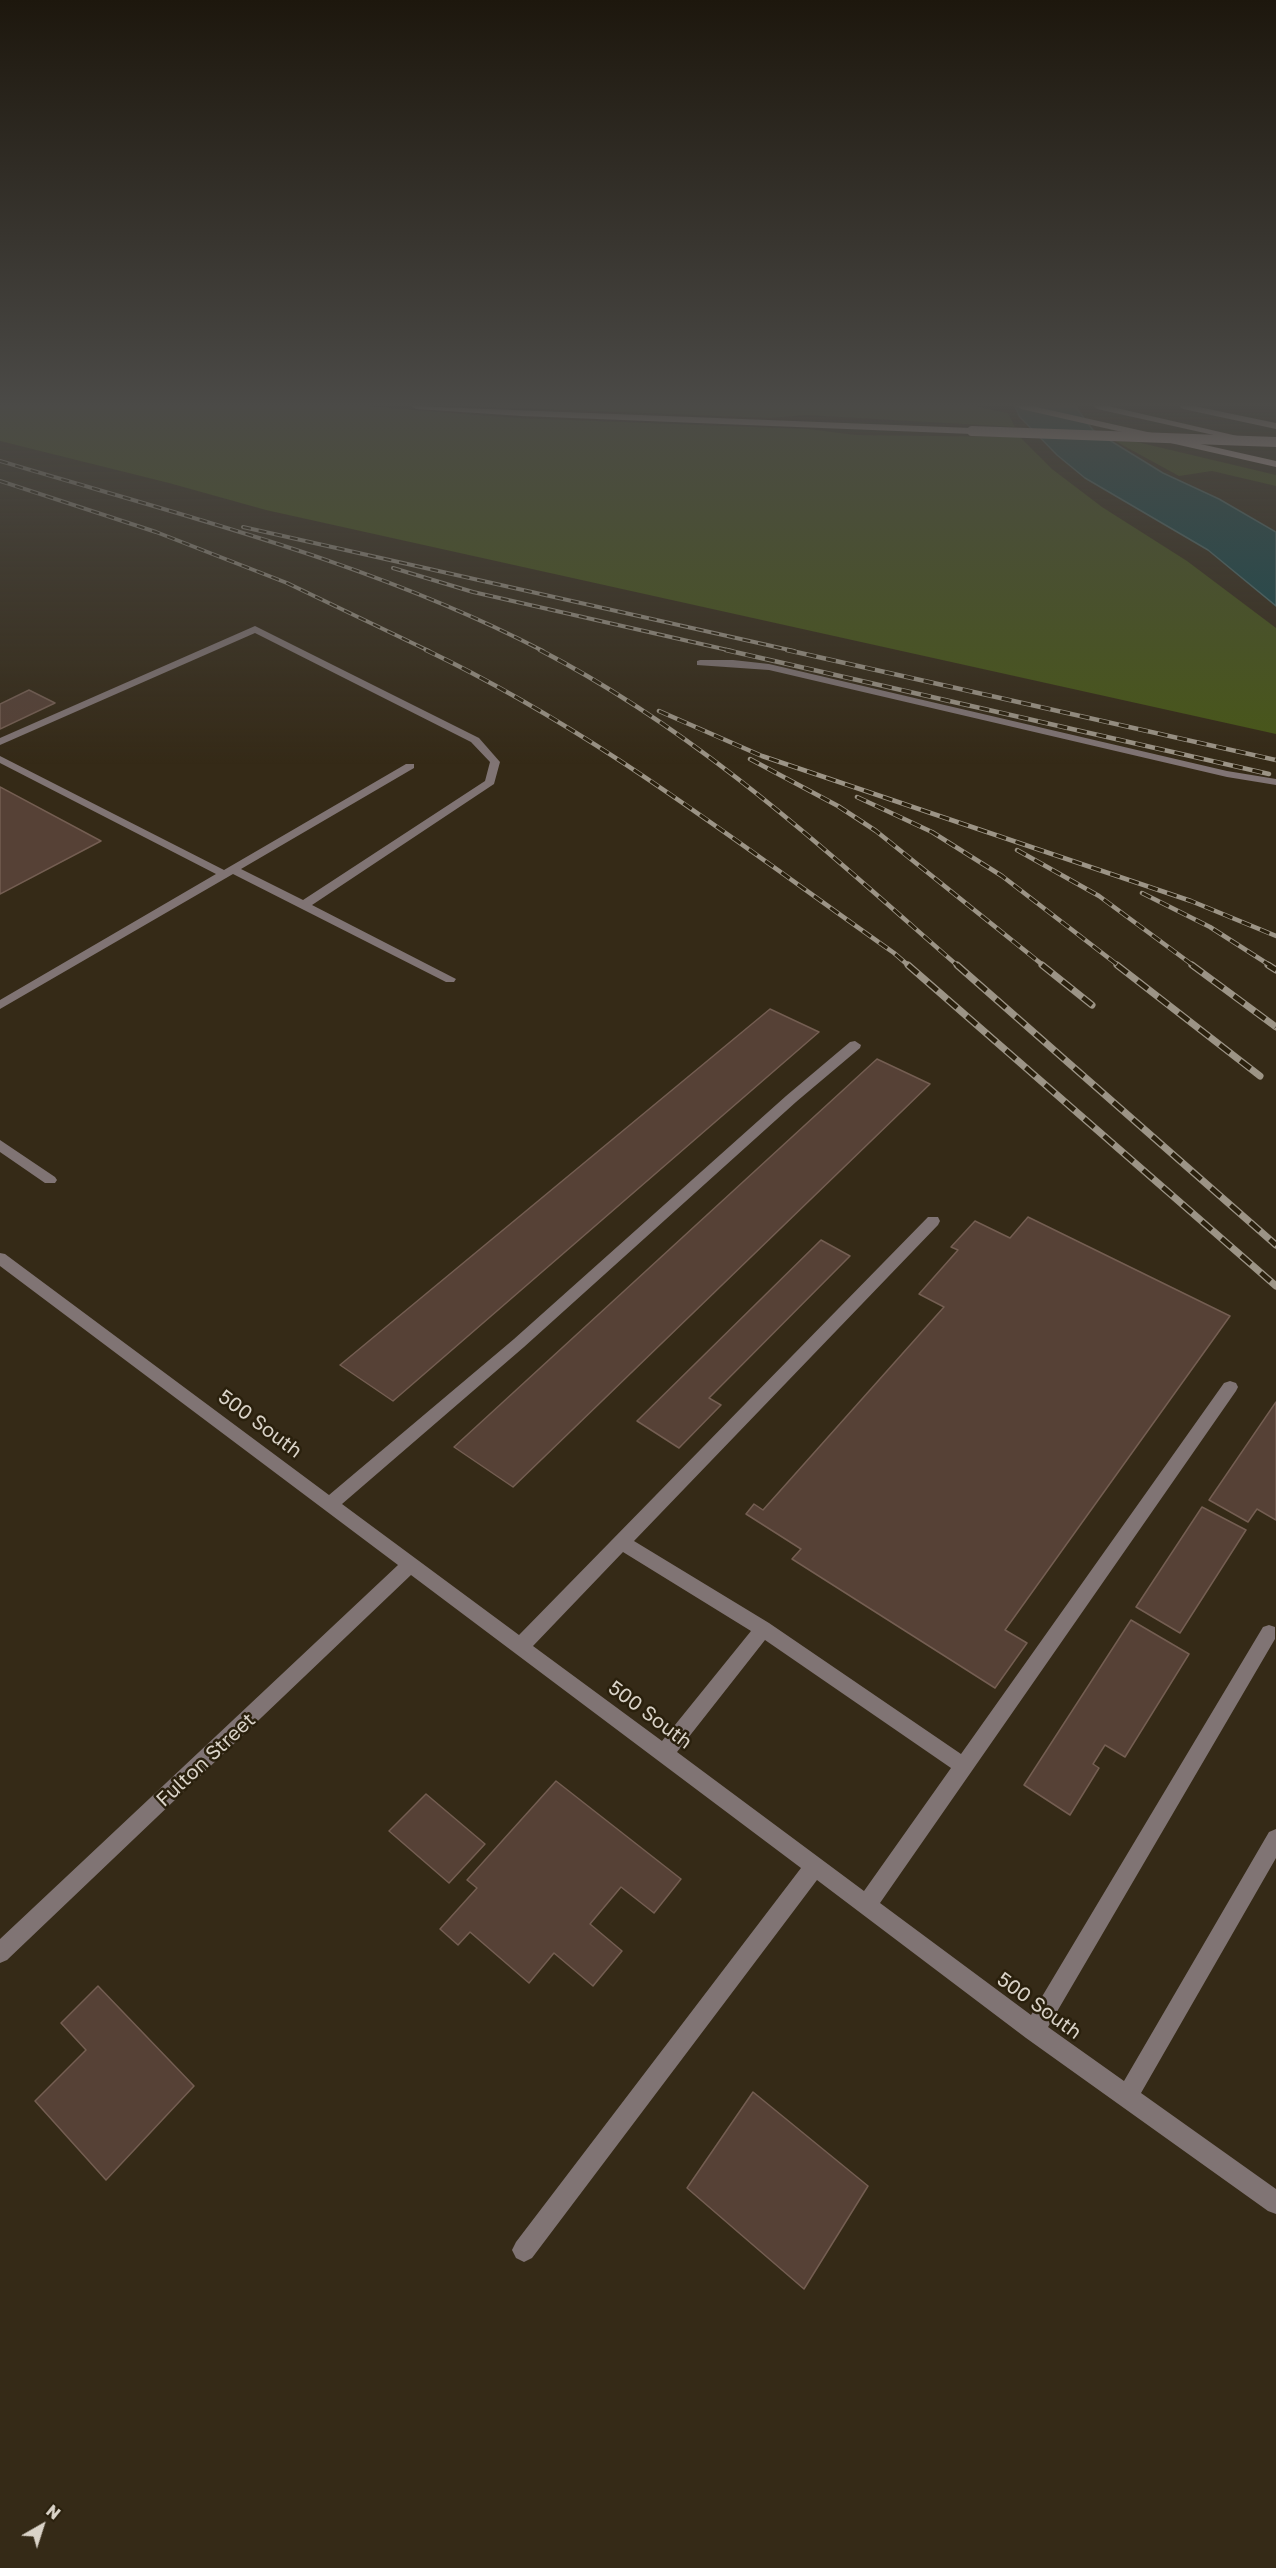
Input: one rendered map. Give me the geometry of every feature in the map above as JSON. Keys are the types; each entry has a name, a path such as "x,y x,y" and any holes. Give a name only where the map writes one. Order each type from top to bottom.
{"street":[{"path":"0,742 255,628 475,740 495,762 490,782 303,905"},
{"path":"700,663 733,663 769,667 1227,774 1276,783"},
{"path":"0,759 228,872 303,905 450,979"},
{"path":"0,1005 410,766"},
{"path":"330,1504 519,1343 791,1099 855,1045"},
{"path":"0,1145 50,1180"},
{"path":"521,1646 933,1221"},
{"name":"500 South","path":"0,1258 1034,2030 1276,2203"},
{"path":"866,1905 1230,1387"},
{"path":"622,1542 763,1629 963,1766"},
{"name":"Fulton Street","path":"0,1953 411,1564"},
{"path":"664,1754 763,1629"},
{"path":"1034,2030 1269,1633"},
{"path":"1127,2097 1276,1839"},
{"path":"524,2250 814,1867"}],"green space":[{"path":"337,526 1132,526 1187,561 1276,628 1276,734"}],"water":[{"path":"1167,526 1265,526 1276,532 1276,606 1208,550"}],"building":[{"path":"29,690 55,703 0,729 0,704"},
{"path":"0,787 101,841 0,894"},
{"path":"770,1009 819,1032 393,1401 340,1365"},
{"path":"877,1059 930,1084 513,1487 454,1447"},
{"path":"1028,1217 1230,1316 1005,1630 1027,1643 995,1688 792,1559 801,1549 746,1514 754,1504 763,1510 944,1307 919,1294 958,1250 951,1247 975,1221 1010,1238"},
{"path":"821,1240 850,1256 709,1398 721,1405 679,1448 637,1421"},
{"path":"1276,1402 1276,1520 1257,1509 1248,1522 1209,1500"},
{"path":"1202,1507 1246,1530 1180,1633 1136,1607"},
{"path":"1131,1620 1189,1654 1125,1757 1105,1745 1093,1764 1099,1768 1070,1815 1024,1785"},
{"path":"556,1781 681,1879 654,1913 621,1887 590,1924 622,1951 593,1986 554,1953 529,1983 470,1932 458,1945 440,1929 477,1888 467,1880"},
{"path":"426,1794 485,1844 449,1883 389,1831"},
{"path":"98,1986 194,2086 106,2180 35,2101 86,2050 61,2023"},
{"path":"753,2092 868,2186 804,2289 687,2188"}],"railway":[{"path":"137,526 287,583 429,651"},
{"path":"220,526 344,566 412,592 543,651"},
{"path":"243,527 794,651"},
{"path":"393,568 473,592 732,651"},
{"path":"426,650 549,716 608,753 723,831 909,966"},
{"path":"540,650 654,718 759,795 958,966"},
{"path":"726,650 1269,774"},
{"path":"787,650 1276,760"},
{"path":"659,711 762,756 1191,901 1276,936"},
{"path":"750,759 838,806 876,831 1044,966"},
{"path":"857,797 932,832 1002,876 1119,966"},
{"path":"1017,850 1099,896 1194,966"},
{"path":"1142,893 1210,927 1271,966"},
{"path":"908,965 1276,1286"},
{"path":"957,965 1276,1245"},
{"path":"1042,965 1092,1005"},
{"path":"1117,965 1260,1076"},
{"path":"1192,965 1276,1027"},
{"path":"1268,965 1276,970"}]}
